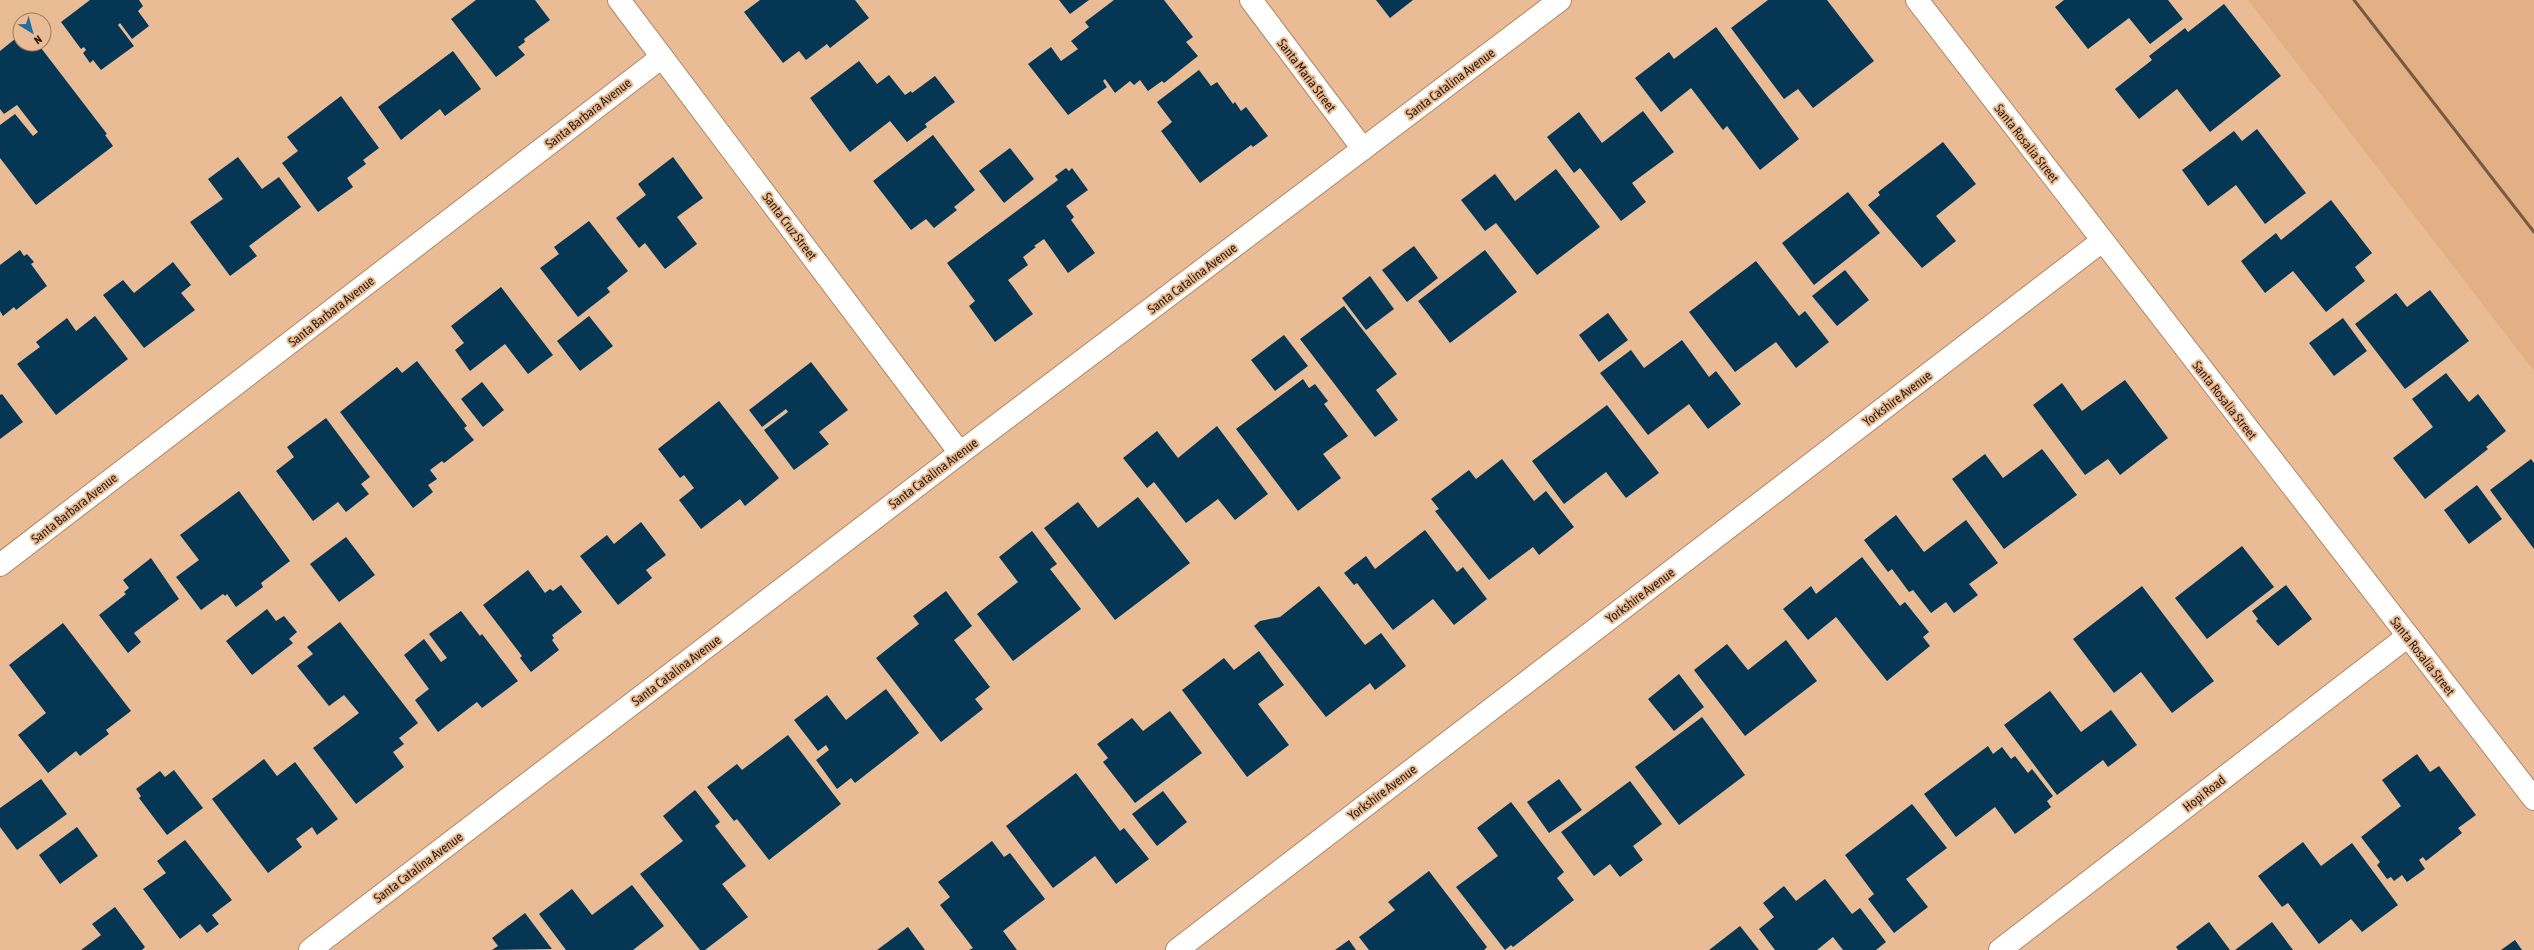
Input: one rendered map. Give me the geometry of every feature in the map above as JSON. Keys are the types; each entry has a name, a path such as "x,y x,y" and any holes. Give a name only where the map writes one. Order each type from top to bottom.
{"street":[{"name":"Santa Cruz Street","path":"619,0 960,453"},
{"name":"Santa Maria Street","path":"1251,0 1363,149"},
{"name":"Santa Catalina Avenue","path":"310,950 960,453 1560,0"},
{"name":"Santa Rosalia Street","path":"1917,0 2534,799"},
{"name":"Santa Barbara Avenue","path":"0,565 662,56"},
{"name":"Yorkshire Avenue","path":"1177,950 2102,241"},
{"name":"Hopi Road","path":"2000,950 2408,636"}],"shaded area":[{"path":"2248,0 2534,0 2534,371"}],"building":[{"path":"90,0 139,0 143,6 138,11 149,26 132,39 120,23 118,25 134,46 101,70 93,60 90,63 83,53 86,50 84,47 81,49 61,22"},
{"path":"476,0 535,0 550,20 524,39 525,42 518,47 525,55 496,77 451,19"},
{"path":"760,0 855,0 869,18 830,48 827,44 806,60 799,51 783,63 744,12"},
{"path":"1059,0 1089,0 1070,14"},
{"path":"1114,0 1164,0 1193,37 1186,42 1198,56 1164,83 1162,81 1148,91 1140,80 1134,85 1130,81 1115,93 1105,79 1103,81 1107,87 1068,115 1028,64 1051,47 1061,61 1078,49 1071,41 1089,27 1085,22"},
{"path":"1376,0 1413,0 1390,18"},
{"path":"1768,0 1827,0 1874,61 1813,108 1798,89 1784,99 1731,28"},
{"path":"2064,0 2168,0 2183,19 2150,44 2129,18 2088,49 2055,7"},
{"path":"2224,4 2281,76 2210,132 2177,89 2139,119 2115,89 2152,60 2149,56 2185,28 2188,32"},
{"path":"1716,27 1799,139 1760,170 1727,126 1723,130 1691,88 1661,112 1635,78 1669,52 1674,59"},
{"path":"12,41 12,52 44,52 107,134 105,135 113,146 36,205 0,158 0,125 15,114 33,136 38,132 17,105 4,114 0,109 0,51"},
{"path":"453,51 481,89 445,116 440,109 401,140 378,107"},
{"path":"859,61 877,84 889,75 905,95 911,91 912,93 935,76 955,102 925,124 927,127 907,142 890,121 850,152 810,98"},
{"path":"1199,70 1211,86 1217,82 1233,104 1235,102 1241,111 1246,107 1268,136 1253,147 1251,145 1200,183 1161,131 1172,122 1157,102"},
{"path":"341,96 379,148 363,160 366,164 347,178 353,187 318,212 282,163 298,151 287,137"},
{"path":"1643,111 1674,152 1632,183 1646,202 1621,221 1580,168 1574,173 1547,137 1579,112 1602,143"},
{"path":"2257,129 2306,193 2265,224 2236,185 2208,206 2182,170 2234,131 2242,141"},
{"path":"933,135 975,190 954,207 957,210 934,228 926,219 911,230 873,181"},
{"path":"1943,142 1976,184 1936,216 1956,241 1922,268 1868,205 1880,195 1878,192"},
{"path":"1010,148 1034,179 1004,203 979,171"},
{"path":"238,157 262,189 279,177 301,207 249,246 257,256 230,276 190,222 223,199 208,179"},
{"path":"673,157 703,198 677,217 697,244 665,269 645,243 639,248 616,218 646,195 638,184"},
{"path":"1066,168 1069,171 1072,168 1088,190 1066,206 1074,217 1071,220 1095,253 1068,273 1044,239 1034,246 1036,247 1023,257 1028,265 1008,280 1033,314 995,342 969,306 975,301 947,263 1058,180 1055,176"},
{"path":"1556,169 1600,227 1537,275 1496,223 1485,231 1461,200 1495,174 1515,201"},
{"path":"1848,192 1880,233 1814,285 1782,243"},
{"path":"2331,200 2372,253 2355,267 2365,281 2326,312 2293,271 2265,293 2241,261 2276,233 2281,240"},
{"path":"589,221 628,271 607,288 610,292 578,317 540,268 559,254 554,247"},
{"path":"1414,246 1438,278 1407,302 1382,270"},
{"path":"20,250 24,256 27,254 34,262 31,264 47,286 16,310 14,307 3,316 0,311 0,265"},
{"path":"1485,250 1517,292 1450,343 1418,301"},
{"path":"1756,261 1799,316 1805,311 1829,342 1796,368 1776,342 1735,372 1689,312"},
{"path":"173,262 191,285 181,293 195,310 144,348 103,295 123,280 134,293"},
{"path":"1845,270 1869,300 1837,326 1812,296"},
{"path":"1370,276 1394,309 1366,330 1342,298"},
{"path":"501,287 553,355 528,374 505,344 470,371 455,350 464,343 451,326"},
{"path":"2430,290 2469,341 2405,389 2355,324 2396,293 2407,307"},
{"path":"1344,306 1397,374 1376,390 1398,420 1375,437 1300,339"},
{"path":"1608,313 1628,340 1599,362 1579,335"},
{"path":"95,316 128,359 56,415 17,364 40,347 36,342 67,318 76,331"},
{"path":"589,316 613,346 580,371 557,341"},
{"path":"2343,318 2367,351 2334,376 2309,343"},
{"path":"1284,335 1308,366 1275,391 1251,360"},
{"path":"1682,340 1709,377 1716,371 1741,404 1708,429 1689,404 1648,435 1600,373 1631,350 1644,368"},
{"path":"417,361 467,426 464,428 474,440 444,463 442,461 430,470 437,479 428,485 433,492 413,508 340,412 397,367 402,373"},
{"path":"811,362 848,410 819,432 829,444 794,470 764,430 788,412 786,409 762,427 749,410"},
{"path":"2446,373 2469,402 2478,394 2506,431 2486,447 2488,449 2425,499 2393,458 2433,427 2412,399"},
{"path":"1303,379 1309,388 1315,384 1328,401 1324,404 1348,436 1323,454 1341,478 1298,511 1236,429"},
{"path":"2125,380 2168,438 2120,475 2108,459 2085,475 2033,405 2062,383 2082,411"},
{"path":"482,382 504,410 483,427 461,399"},
{"path":"2,394 23,422 0,439 0,395"},
{"path":"719,401 779,478 745,506 740,499 701,529 679,500 694,488 684,475 680,478 658,449"},
{"path":"1607,405 1659,473 1626,498 1606,472 1564,504 1532,461"},
{"path":"326,418 370,477 361,484 369,494 346,512 338,502 313,521 276,471 294,457 287,447"},
{"path":"1217,426 1268,494 1235,520 1218,499 1186,523 1154,482 1147,488 1123,458 1157,431 1178,458"},
{"path":"2042,449 2077,495 2004,549 1952,479 1985,454 2003,478"},
{"path":"1502,459 1534,501 1546,491 1574,527 1539,555 1533,547 1489,580 1435,511 1439,509 1431,499 1469,470 1476,479"},
{"path":"2531,459 2534,463 2534,549 2490,490"},
{"path":"2477,485 2502,519 2469,544 2444,510"},
{"path":"239,491 290,561 261,583 263,587 236,607 227,594 225,596 223,594 201,610 176,577 199,560 180,535"},
{"path":"1138,497 1190,563 1115,620 1044,528 1078,502 1098,528"},
{"path":"1896,515 1924,552 1966,520 1998,563 1969,584 1978,595 1954,613 1946,602 1931,613 1913,590 1909,592 1892,569 1888,572 1864,540"},
{"path":"641,522 666,555 646,570 652,578 618,605 580,556 607,535 614,544"},
{"path":"1425,530 1457,572 1463,567 1487,599 1454,625 1433,599 1393,630 1357,583 1354,585 1344,573 1366,556 1375,569"},
{"path":"1032,531 1057,564 1050,569 1081,609 1013,661 977,614 1018,582 999,557"},
{"path":"346,537 375,575 339,602 310,564"},
{"path":"2242,546 2274,587 2207,639 2175,598"},
{"path":"1862,557 1900,606 1905,602 1929,632 1923,637 1930,646 1887,681 1836,617 1808,640 1783,609 1811,586 1816,594"},
{"path":"151,558 179,599 134,633 141,642 128,653 99,615 126,594 124,592 129,588 123,580"},
{"path":"528,570 545,593 550,589 553,591 561,585 582,612 552,635 554,638 552,640 559,650 531,672 520,658 522,656 483,605"},
{"path":"2286,585 2312,619 2278,646 2256,621 2258,619 2252,611"},
{"path":"1319,586 1365,645 1381,633 1406,666 1375,690 1370,683 1326,717 1254,626 1260,621 1280,617"},
{"path":"2142,586 2214,681 2172,713 2141,672 2114,693 2073,639"},
{"path":"946,591 972,626 954,640 990,687 975,699 983,709 941,742 876,658 919,624 913,616"},
{"path":"267,609 276,621 284,616 297,632 289,639 293,643 252,675 226,641"},
{"path":"461,611 480,636 482,634 518,681 482,708 477,702 438,732 415,700 429,689 404,655 424,639 441,662 447,658 429,634"},
{"path":"340,622 418,723 399,738 404,744 393,752 404,767 356,804 313,748 359,713 344,695 329,706 297,666 313,654 307,647"},
{"path":"63,623 131,711 106,730 109,734 80,756 76,751 48,773 18,735 46,713 9,665"},
{"path":"1786,640 1817,681 1745,736 1694,670 1727,644 1748,670"},
{"path":"1259,651 1284,685 1258,704 1289,745 1247,777 1182,690 1224,658 1234,670"},
{"path":"1679,674 1704,707 1674,731 1648,699"},
{"path":"886,689 919,733 855,783 851,778 837,789 816,760 829,750 826,745 818,751 794,720 827,695 846,720"},
{"path":"2050,691 2081,732 2111,710 2137,745 2108,767 2103,760 2057,795 2004,725"},
{"path":"1170,711 1202,753 1135,803 1103,762 1108,758 1097,744 1132,718 1143,731"},
{"path":"1702,717 1745,775 1679,825 1635,767"},
{"path":"788,735 841,804 769,860 737,819 734,821 707,787 737,764 742,770"},
{"path":"1988,746 1993,754 2002,747 2011,759 2015,756 2028,773 2032,769 2053,796 2047,801 2051,807 2015,834 1995,807 1956,837 1924,794"},
{"path":"2417,754 2430,772 2439,766 2476,815 2458,828 2462,833 2426,861 2423,857 2419,860 2425,869 2407,882 2402,875 2394,881 2391,877 2387,879 2377,865 2380,862 2361,837 2401,806 2382,780"},
{"path":"264,759 277,776 295,762 338,819 317,835 312,827 296,839 302,847 268,873 212,799"},
{"path":"174,770 203,808 167,835 139,798 141,796 136,789 160,771 165,777"},
{"path":"1076,773 1120,831 1124,828 1149,859 1116,884 1095,856 1053,888 1006,826"},
{"path":"41,779 67,814 17,850 0,827 0,808"},
{"path":"1559,779 1582,810 1549,833 1527,802"},
{"path":"1630,781 1662,824 1633,846 1643,860 1620,877 1610,864 1594,876 1561,832"},
{"path":"695,790 720,822 715,826 746,866 722,884 748,917 705,950 700,950 640,874 683,841 663,816"},
{"path":"1163,791 1187,822 1157,846 1132,814"},
{"path":"1511,802 1564,872 1557,878 1574,900 1513,947 1511,945 1505,950 1456,887 1498,856 1477,828"},
{"path":"1912,804 1947,848 1906,879 1928,907 1894,933 1868,899 1874,894 1845,855"},
{"path":"77,827 98,856 60,884 39,855"},
{"path":"185,840 232,900 212,915 219,924 207,933 200,924 180,939 143,889 166,873 157,861"},
{"path":"992,841 1004,857 1010,853 1045,899 1003,931 1017,950 969,950 973,948 940,905 950,897 938,882"},
{"path":"2303,842 2321,866 2352,843 2398,905 2362,932 2351,919 2319,944 2288,903 2282,907 2258,876"},
{"path":"1429,871 1487,947 1484,950 1369,950 1359,937 1395,910 1388,902"},
{"path":"1825,879 1852,914 1860,908 1886,942 1876,950 1843,950 1833,937 1817,950 1775,950 1759,929 1774,917 1763,903 1784,886 1796,901"},
{"path":"632,885 664,926 633,950 566,950 539,914 572,889 592,915"},
{"path":"115,907 145,947 142,950 81,950 101,935 92,924"},
{"path":"525,913 552,949 492,950 498,946 492,938"},
{"path":"2209,922 2230,950 2178,950 2176,947"},
{"path":"2272,922 2293,950 2235,950"},
{"path":"1740,926 1759,950 1709,950"},
{"path":"908,927 925,950 877,950"},
{"path":"1349,940 1356,950 1335,950"},
{"path":"2515,940 2522,950 2501,950"}],"railway":[{"path":"2354,0 2534,232"}]}
